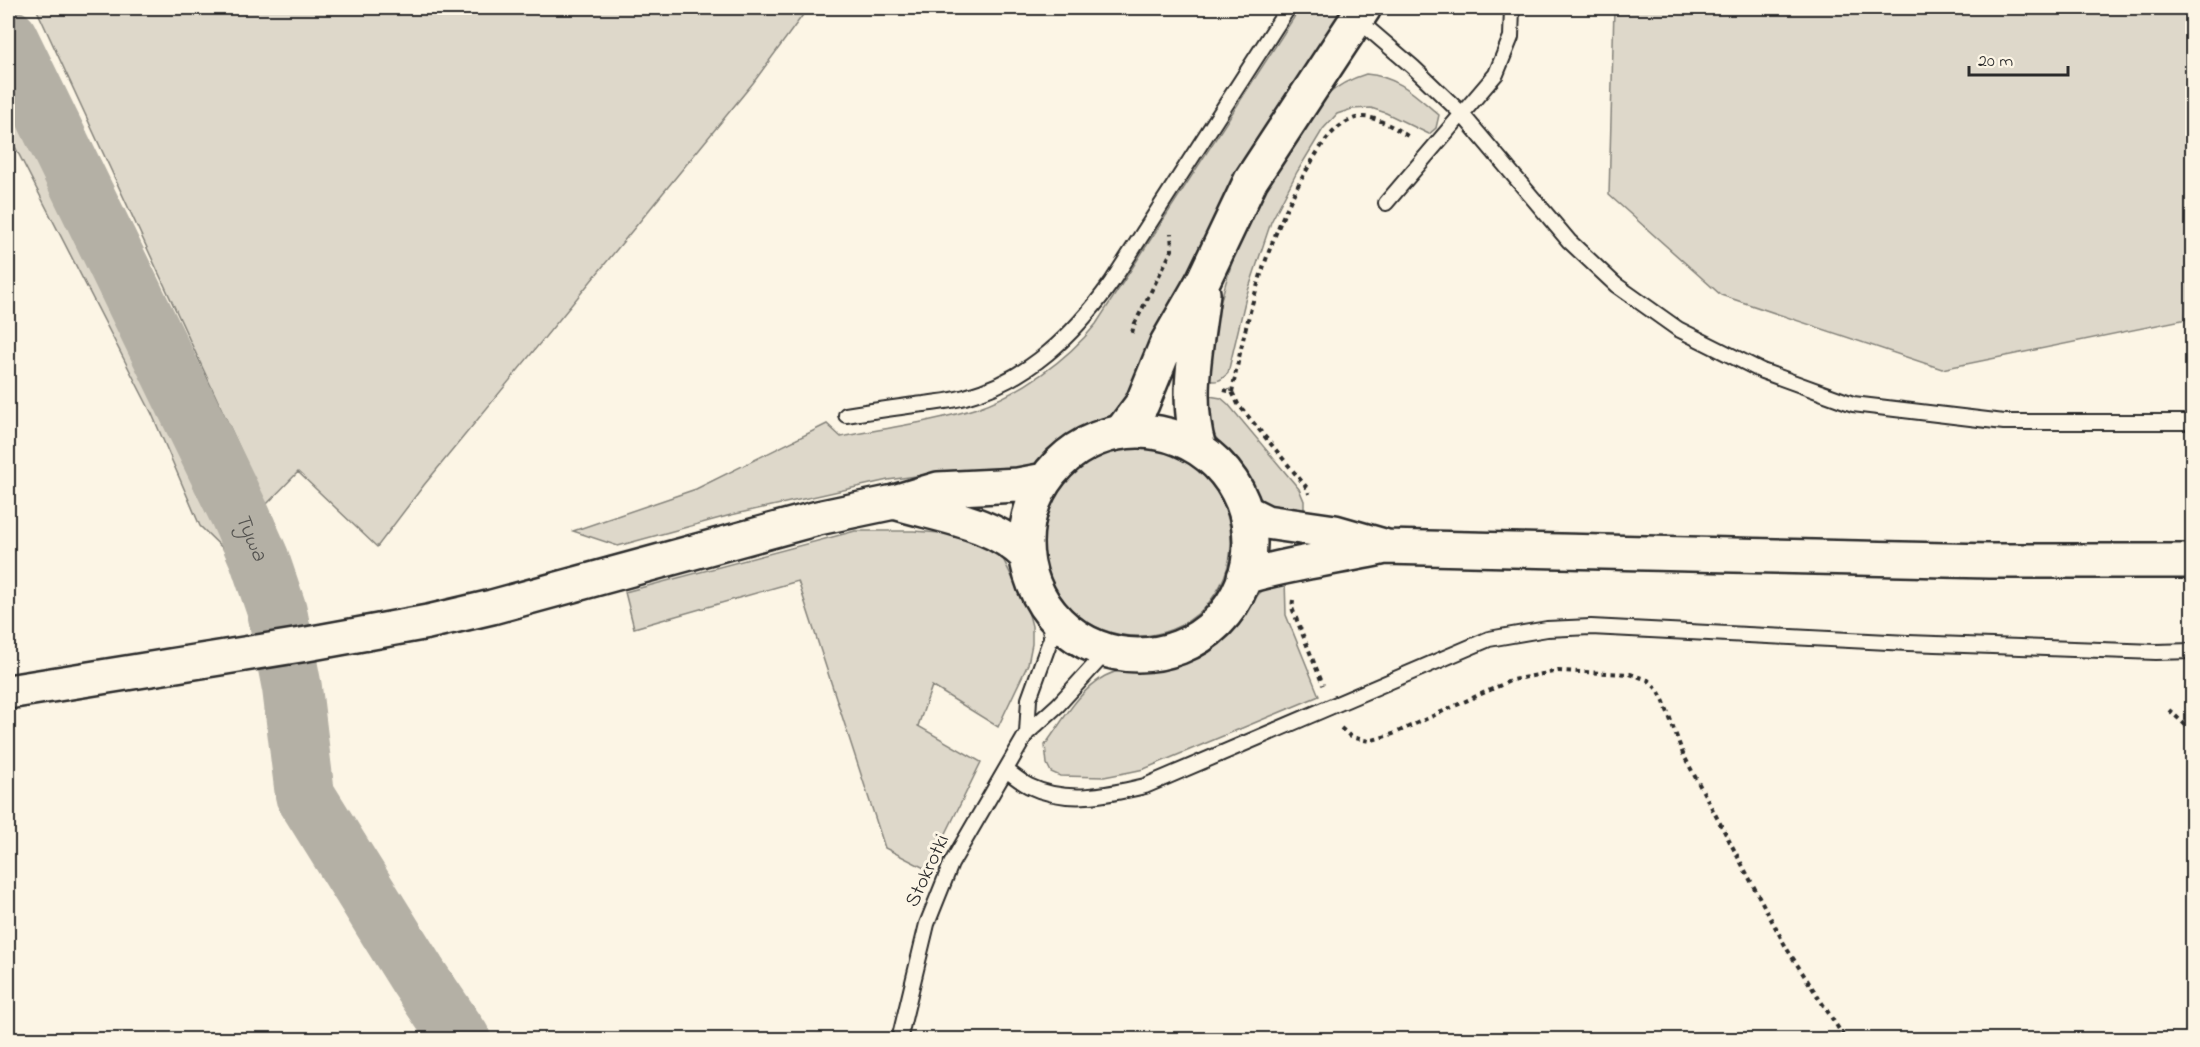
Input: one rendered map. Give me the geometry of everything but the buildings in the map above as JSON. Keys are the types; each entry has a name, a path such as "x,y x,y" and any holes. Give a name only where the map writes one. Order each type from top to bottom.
{"main road":[{"path":"1121,432 1142,404 1167,343 1204,279 1251,180 1361,13"},
{"path":"1199,448 1192,422 1191,392 1204,279"},
{"path":"1121,432 1153,432 1169,435 1199,448 1228,476 1239,493 1246,512 1250,545 1244,577 1237,595 1214,625 1191,641 1165,651 1146,654 1108,650 1086,642 1065,628 1049,610 1034,585 1027,556 1026,536 1035,498 1045,480 1077,448 1098,438 1121,432"},
{"path":"8,692 307,644 428,622 492,607 818,518 894,502 938,489 1018,485 1045,480"},
{"path":"894,502 975,524 1009,541 1027,556"},
{"path":"1246,512 1266,522 1335,532 1385,547"},
{"path":"1244,577 1280,567 1334,559 1385,547 1989,561 2193,561"}],"lane":[{"path":"846,415 963,398 991,388 1019,374 1058,345 1093,309 1111,283 1288,8"},
{"path":"1386,203 1496,74 1511,37 1512,8"},
{"path":"1361,13 1461,113 1569,241 1616,285 1678,329 1762,371 1853,404 1993,421 2193,423"},
{"name":"Stokrotki","path":"1027,733 1029,699 1051,638 1049,610"},
{"path":"1005,770 1030,786 1066,797 1110,794 1145,786 1489,639 1547,629 1591,627 1908,643 2193,651"},
{"name":"Stokrotki","path":"899,1040 927,924 951,864 1027,733 1058,705 1108,650"}],"path":[{"path":"1232,392 1256,288 1271,242 1293,193 1321,147 1337,127 1358,117 1378,120 1432,149"},
{"path":"2169,710 2193,731"},
{"path":"1673,724 1683,754 1787,949 1846,1040"}],"shaded area":[{"path":"36,8 808,8 753,83 424,485 377,547 298,472 266,505"},
{"path":"1300,8 1345,8 1263,129 1231,184 1153,339 1148,360 1119,411 1067,440 1045,458 1026,468 1013,471 930,474 888,480 731,515 618,546 573,531 696,489 827,424 841,437 944,417 994,402 1042,374 1071,350 1096,324"},
{"path":"1614,8 2192,8 2192,318 1942,369 1721,295 1609,195"},
{"path":"1366,74 1388,79 1414,94 1439,115 1436,128 1429,134 1371,108 1352,109 1337,114 1323,129 1271,222 1246,297 1228,373 1218,381 1205,380 1225,285 1241,237 1257,204 1316,108 1340,85"},
{"path":"8,79 63,182 248,573 200,526 152,414 8,133"},
{"path":"1203,395 1221,398 1228,404 1299,489 1304,501 1304,513 1275,509 1254,491 1212,432"},
{"path":"1146,448 1182,459 1204,475 1216,490 1224,506 1230,524 1230,560 1224,578 1216,594 1204,609 1189,621 1173,629 1155,635 1128,636 1092,625 1064,602 1054,587 1044,560 1043,533 1054,497 1077,469 1092,459 1119,449"},
{"path":"855,531 913,531 968,535 990,546 1003,559 1027,607 1032,626 1032,644 1028,664 998,727 932,686 918,726 981,762 928,870 885,848 798,581 634,628 625,592"},
{"path":"1285,579 1286,615 1319,696 1144,769 1104,777 1060,776 1051,772 1047,764 1045,745 1087,689 1111,673 1165,666 1192,656 1211,644 1234,624 1261,592"}],"waterway":[{"name":"Tywa","path":"8,38 259,558 277,611 292,688 305,795 419,978 461,1040"}]}
